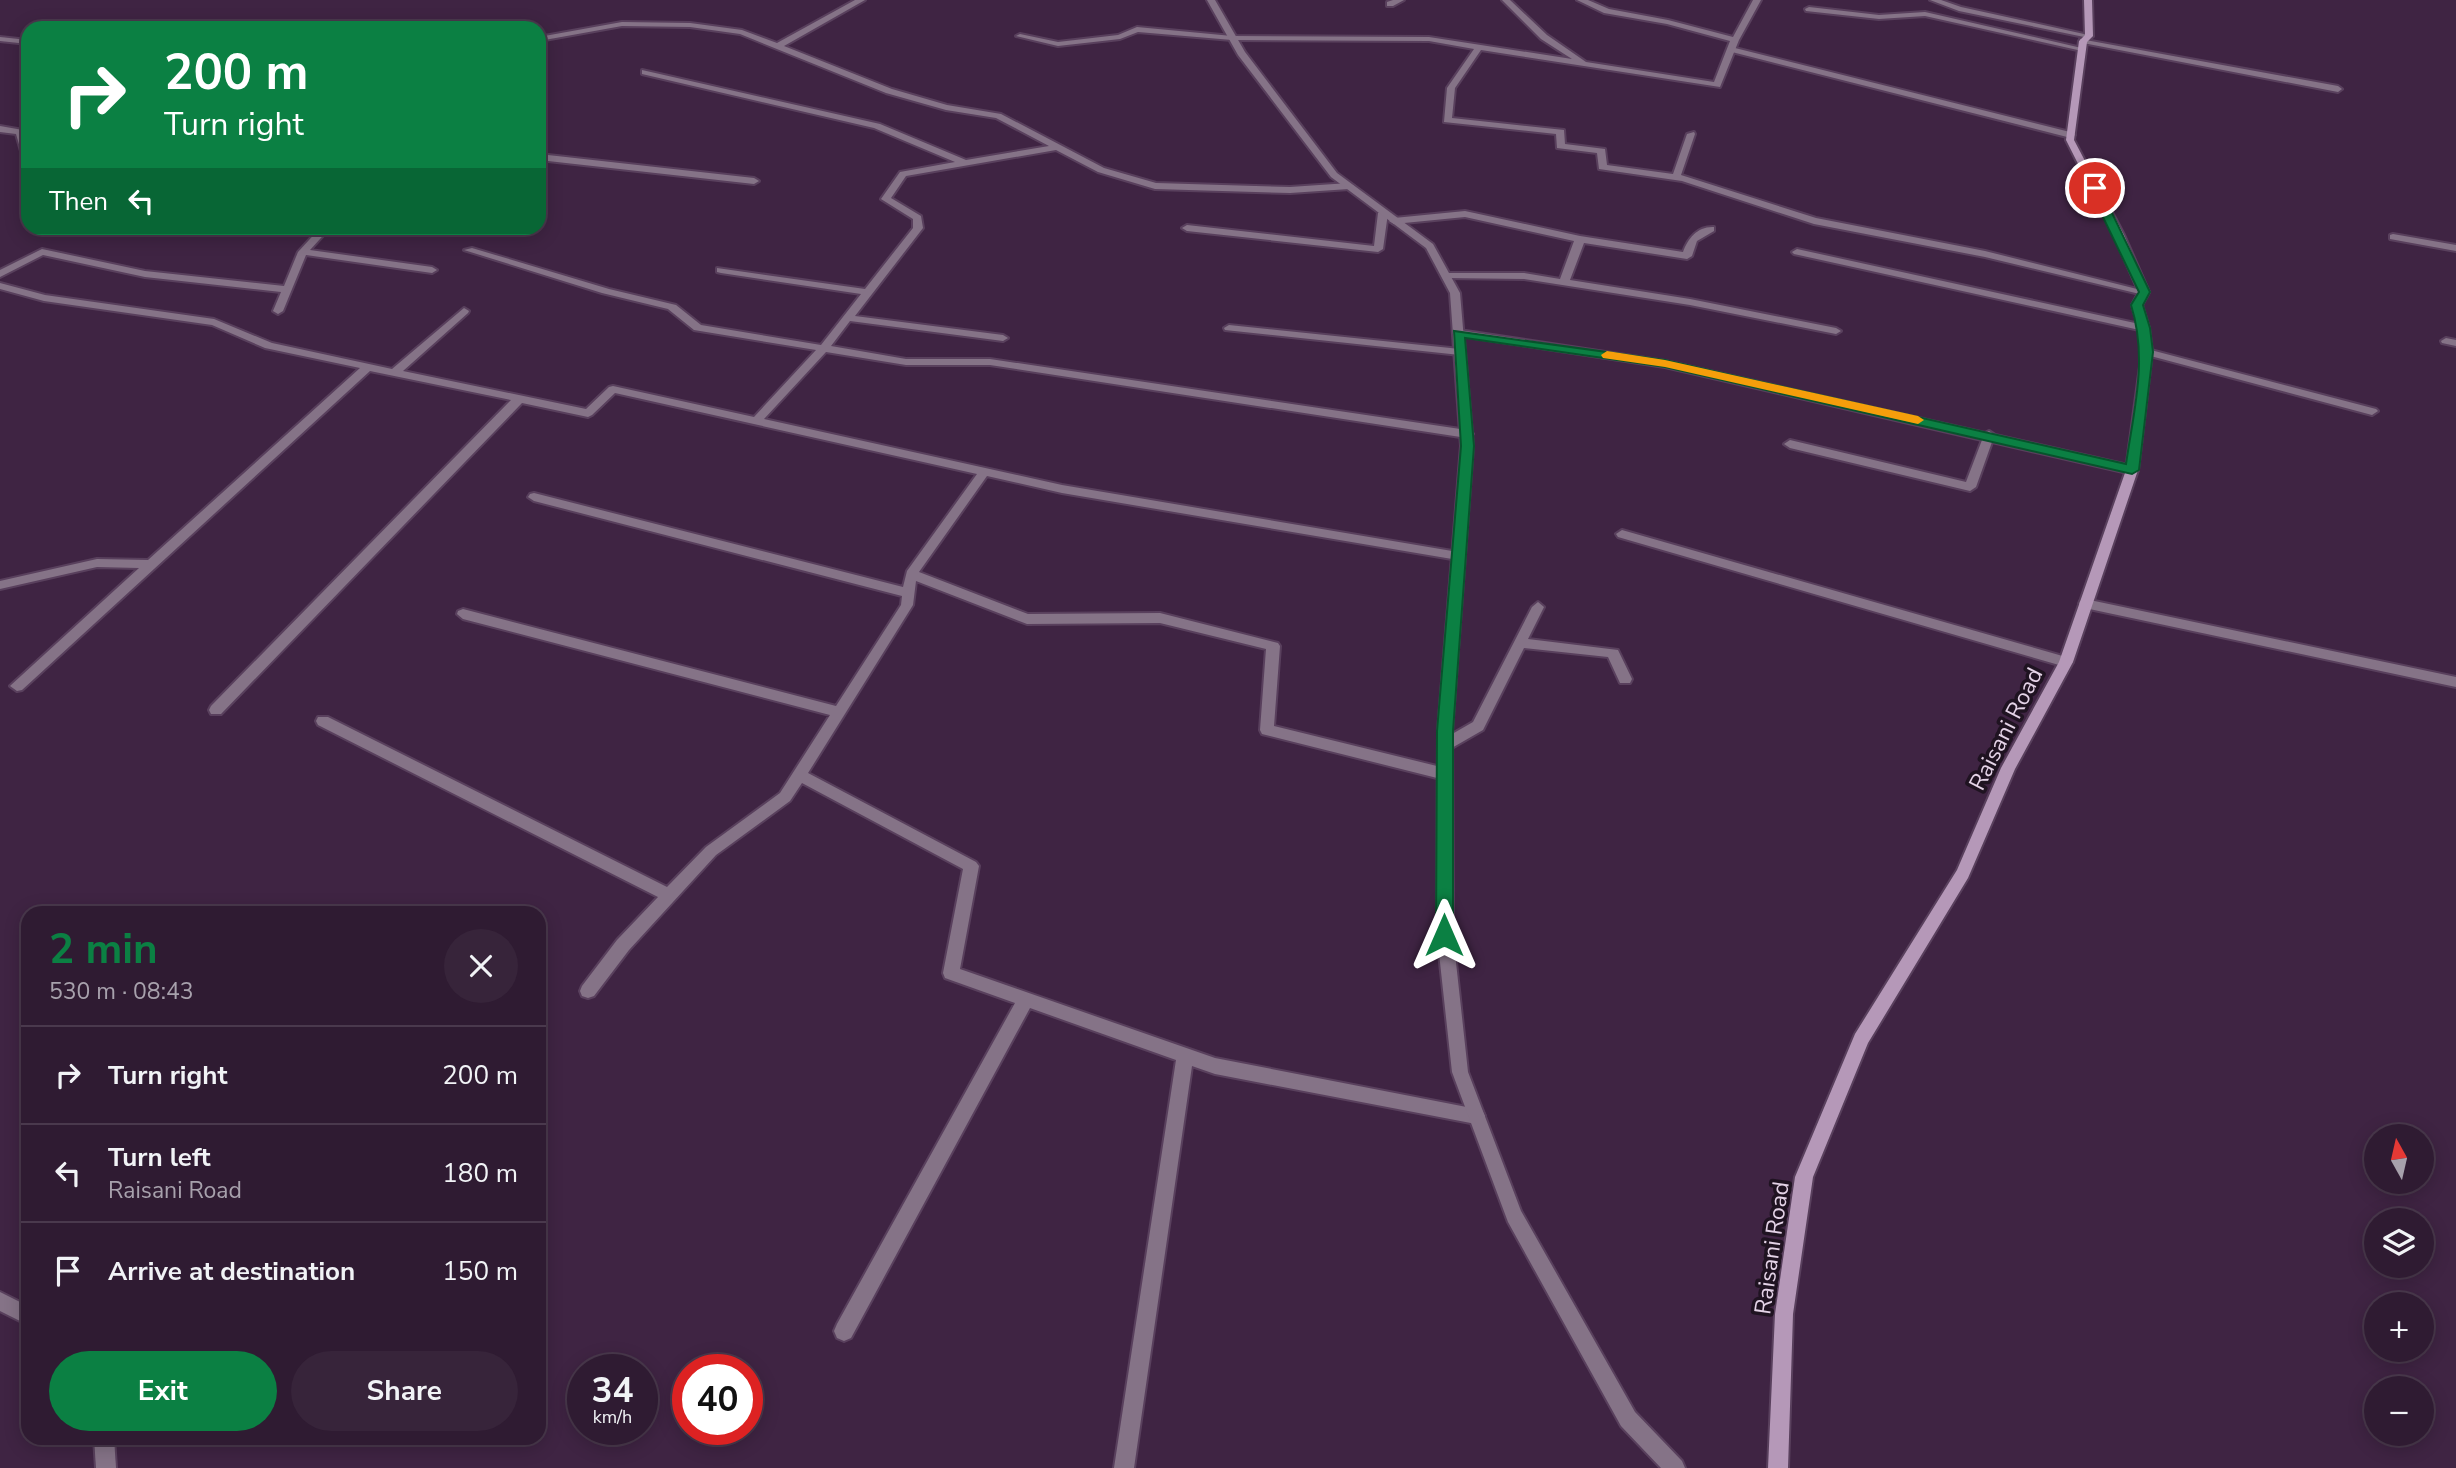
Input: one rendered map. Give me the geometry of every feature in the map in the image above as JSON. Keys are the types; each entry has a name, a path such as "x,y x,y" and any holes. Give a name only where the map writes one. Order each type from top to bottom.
{"main road":[{"name":"Raisani Road","path":"1777,1468 1784,1314 1804,1177 1861,1039 1963,873 2008,768 2066,663 2132,470 2147,352 2137,305 2144,292 2119,234 2070,141 2085,42 2088,0"}],"street":[{"path":"778,46 861,0"},
{"path":"1210,0 1232,38 1275,99 1335,175 1430,246 1455,293 1467,435 1445,745 1444,935 1460,1072 1514,1216 1628,1419 1675,1468"},
{"path":"1390,4 1400,0"},
{"path":"1506,0 1544,37 1587,66"},
{"path":"1581,0 1607,10 1668,22 1733,44 2071,135"},
{"path":"1020,36 1058,44 1120,37 1138,29 1232,38 1429,39 1717,85 1733,44 1757,0"},
{"path":"1934,0 2085,42"},
{"path":"1809,9 1879,17 1926,14 2338,89"},
{"path":"546,38 622,23 690,25 743,32 889,91 946,107 998,116 1101,170 1155,186 1277,190 1349,187"},
{"path":"0,39 21,41"},
{"path":"1478,48 1451,88 1447,120 1561,132 1560,146 1602,152 1602,167 1676,177 1814,221 1985,254 2144,292"},
{"path":"645,72 877,126 964,163"},
{"path":"0,129 20,132"},
{"path":"0,136 20,132"},
{"path":"1676,177 1691,134"},
{"path":"756,421 824,348 918,228 918,218 886,198 903,174 1059,147"},
{"path":"546,159 754,181"},
{"path":"1388,217 1465,214 1580,239 1687,256 1693,239 1711,229"},
{"path":"1187,228 1378,249 1388,217"},
{"path":"278,311 303,252 319,235"},
{"path":"2393,237 2456,248"},
{"path":"1564,282 1580,239"},
{"path":"470,250 606,291 672,307 698,328 906,362 990,362 1467,435"},
{"path":"0,274 42,252 145,274 286,289"},
{"path":"303,252 432,270"},
{"path":"1797,252 2144,328"},
{"path":"721,270 868,292"},
{"path":"1446,275 1524,276 1690,302 1836,331"},
{"path":"0,286 44,298 214,322 269,346 588,412 613,389 1062,489 1458,556"},
{"path":"395,372 464,312"},
{"path":"848,318 1003,338"},
{"path":"1229,328 1460,352"},
{"path":"1459,333 1665,363 1989,435 2132,470"},
{"path":"2147,352 2372,411"},
{"path":"17,686 368,367"},
{"path":"216,710 520,398"},
{"path":"1790,444 1970,487 1989,435"},
{"path":"588,990 623,946 711,851 785,797 907,605 911,574 984,472"},
{"path":"534,497 909,593"},
{"path":"1622,534 2066,663"},
{"path":"0,585 97,563 152,564"},
{"path":"911,574 1027,619 1160,618 1273,646 1267,730 1445,774"},
{"path":"2085,604 2456,682"},
{"path":"1445,745 1478,726 1538,607"},
{"path":"463,614 839,712"},
{"path":"1520,643 1613,653 1625,679"},
{"path":"323,721 670,895"},
{"path":"799,775 971,866 951,973 1214,1066 1476,1116"},
{"path":"844,1331 1026,999"},
{"path":"1124,1468 1185,1056"},
{"path":"0,1301 21,1312"},
{"path":"104,1445 106,1468"}],"slow traffic":[{"path":"1607,355 1665,363 1918,420"}],"route":[{"path":"1444,935 1445,731 1467,446 1459,333 1665,363 1989,435 2132,470 2147,352 2137,305 2144,292 2119,234 2095,188"}]}
